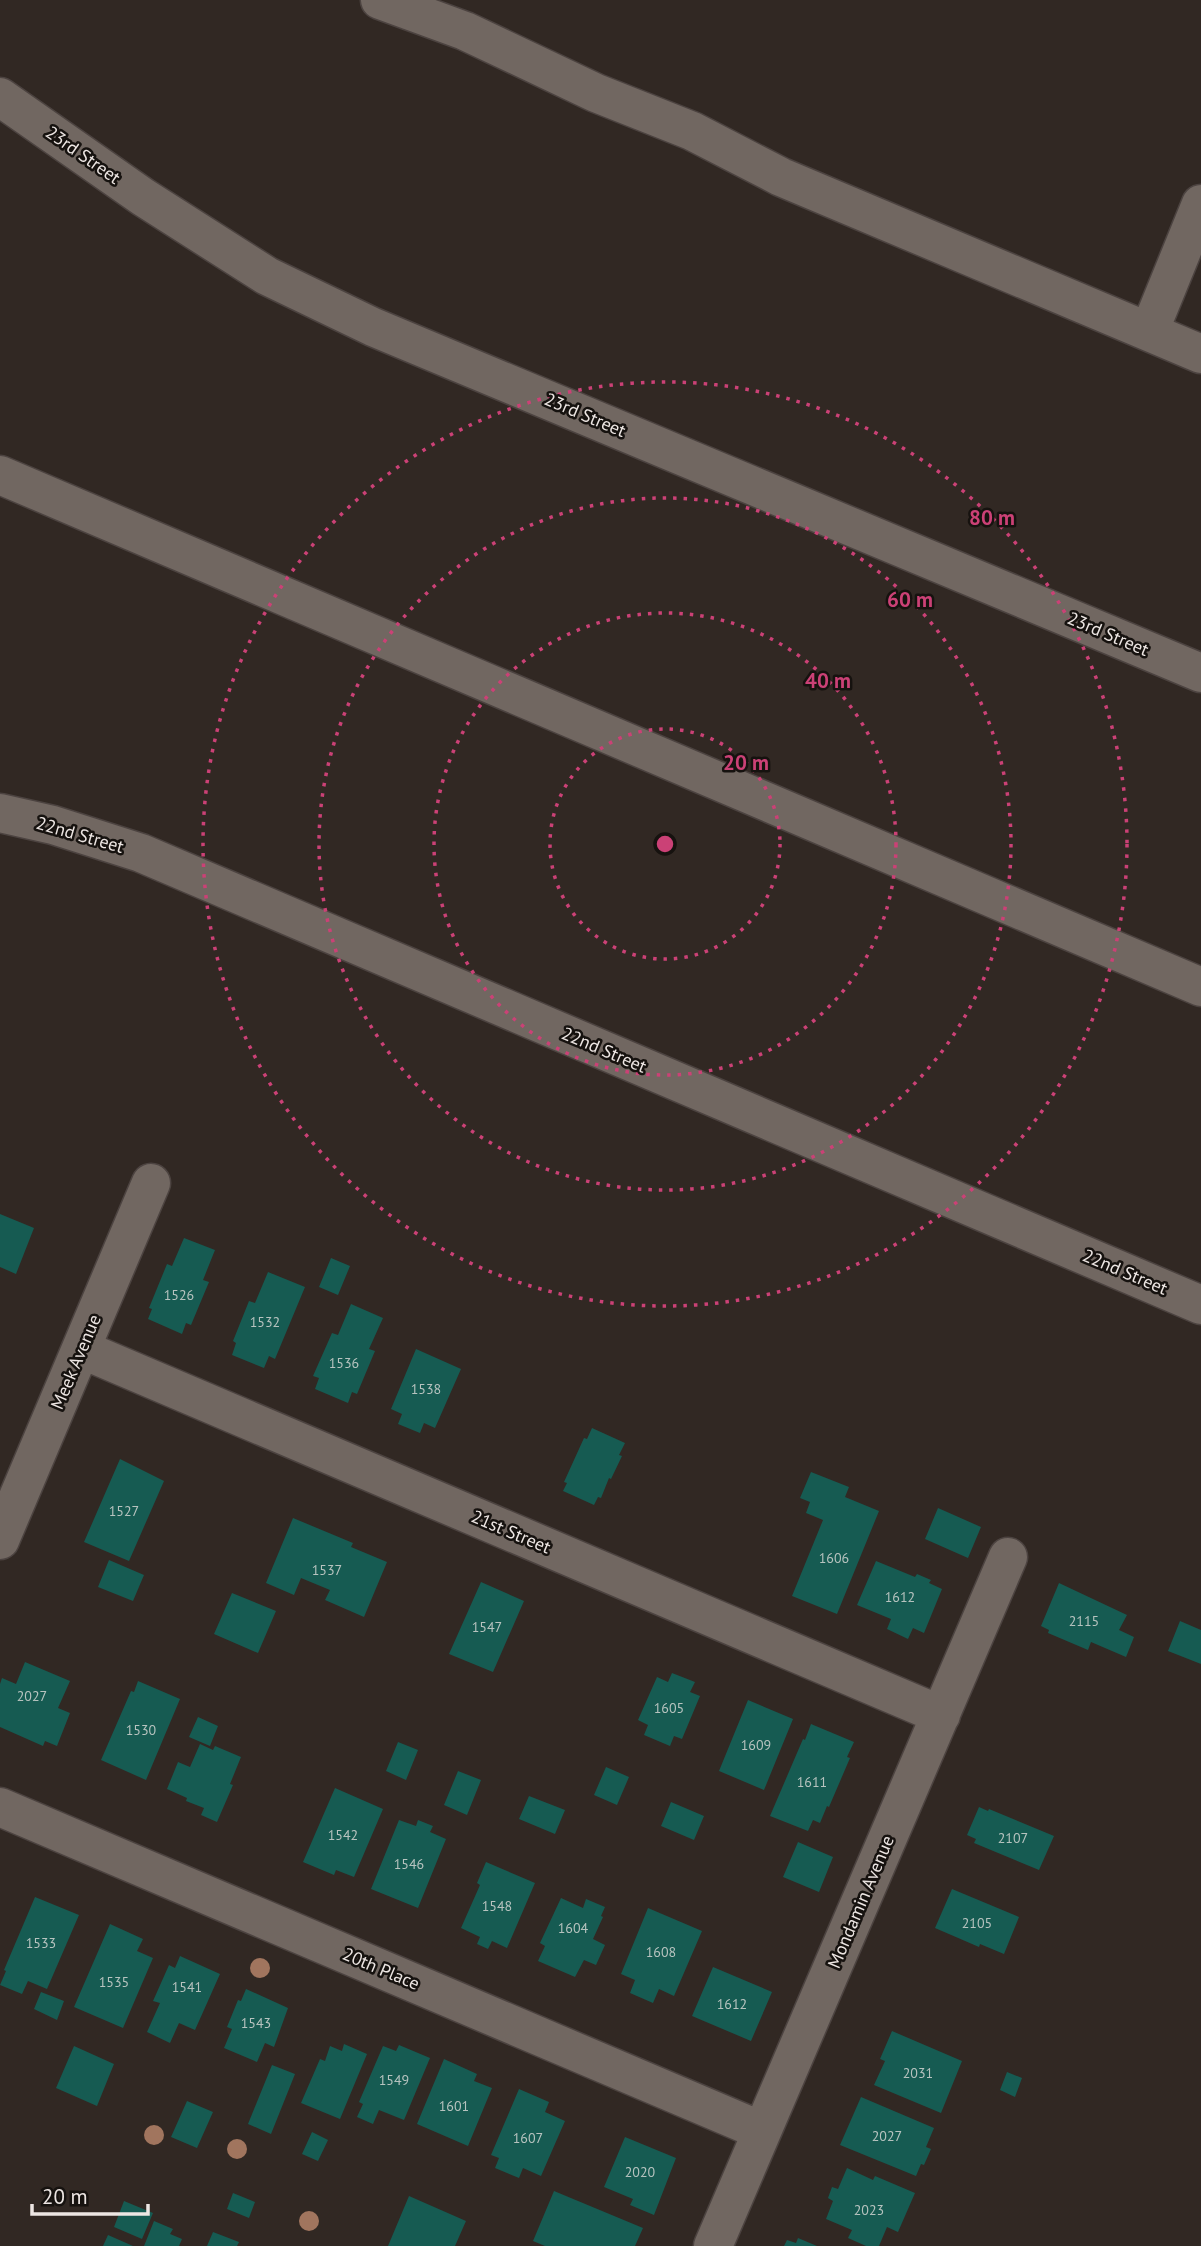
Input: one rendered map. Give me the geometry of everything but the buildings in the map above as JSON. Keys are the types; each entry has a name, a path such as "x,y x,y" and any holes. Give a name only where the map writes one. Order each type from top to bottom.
{"street":[{"path":"380,0 465,31 596,93 692,131 781,177 1201,354"},
{"name":"23rd Street","path":"0,97 143,197 267,275 373,327 1201,673"},
{"path":"1149,332 1201,204"},
{"path":"0,475 1201,987"},
{"name":"22nd Street","path":"0,813 53,825 141,853 1201,1305"},
{"name":"Meek Avenue","path":"0,1540 151,1183"},
{"name":"21st Street","path":"81,1349 941,1715"},
{"name":"Mondamin Avenue","path":"713,2246 1009,1557"},
{"name":"20th Place","path":"0,1807 762,2131"}]}
